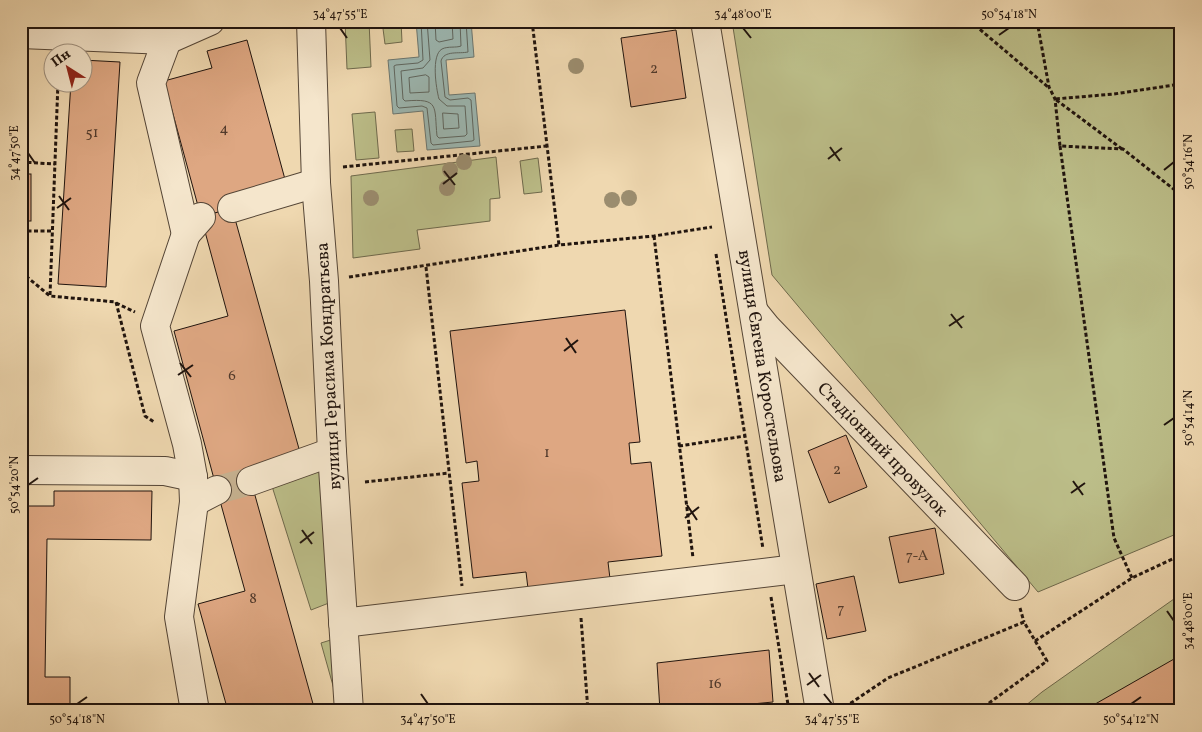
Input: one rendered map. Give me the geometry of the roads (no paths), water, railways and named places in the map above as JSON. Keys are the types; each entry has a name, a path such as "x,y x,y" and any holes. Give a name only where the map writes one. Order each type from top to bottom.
{"street":[{"path":"21,34 167,40 210,21"},
{"name":"вулиця Герасима Кондратьєва","path":"311,21 316,183 324,281 332,452 348,711"},
{"name":"вулиця Євгена Коростельова","path":"705,21 796,569 831,710"},
{"path":"167,40 151,83 194,225 155,326 187,444 193,490 179,616 195,711"},
{"path":"232,208 316,183"},
{"name":"Стадіонний провулок","path":"754,311 767,328 1015,586"},
{"path":"251,481 332,452"},
{"path":"21,470 165,471 193,490 217,490"},
{"path":"343,623 796,569"}],"water":[{"path":"416,21 471,21 474,57 446,60 449,95 475,93 480,146 427,150 423,111 393,114 388,60 419,57"}],"tunnel":[{"path":"217,490 251,481"}]}
